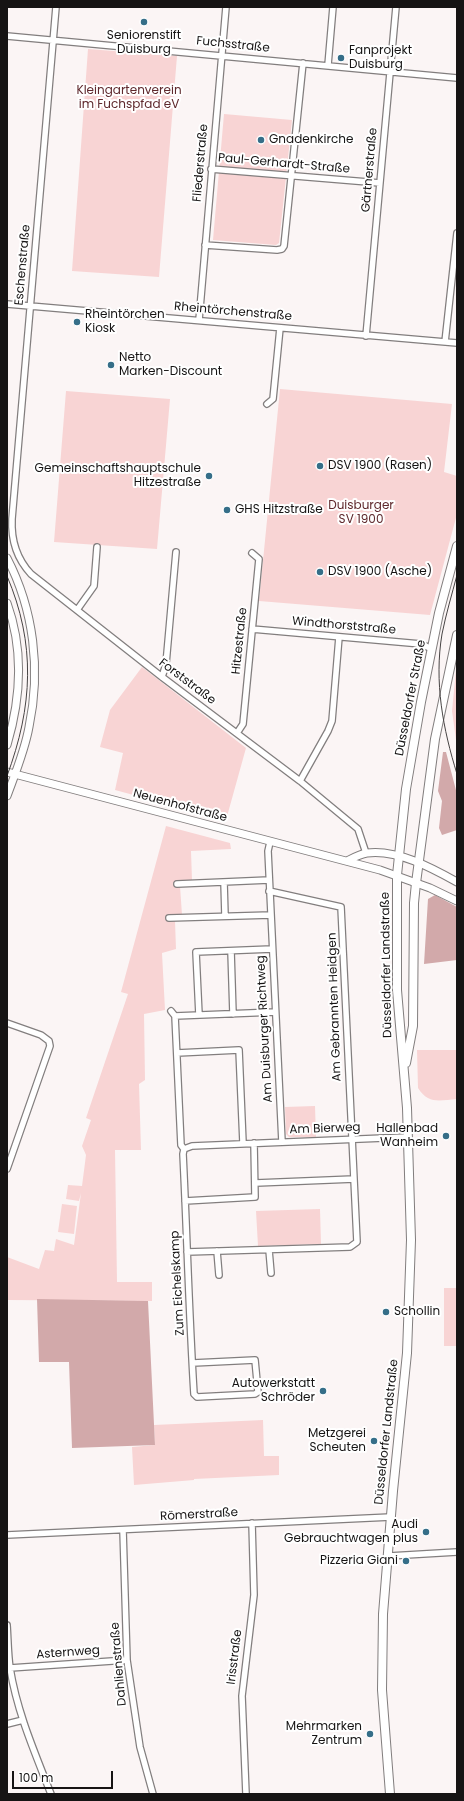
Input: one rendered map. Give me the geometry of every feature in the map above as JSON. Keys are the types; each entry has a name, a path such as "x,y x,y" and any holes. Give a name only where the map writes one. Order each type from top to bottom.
{"main road":[{"name":"Düsseldorfer Straße","path":"399,856 406,789 432,649 439,613 457,546"},
{"path":"419,864 435,739 457,635"},
{"name":"Düsseldorfer Landstraße","path":"390,1794 382,1690 383,1614 407,1353 411,1240 405,1072 400,1034 397,990 397,876 399,856"},
{"name":"Düsseldorfer Landstraße","path":"405,1072 413,1026 414,904 419,864"}],"street":[{"name":"Eschenstraße","path":"9,520 30,305 56,7"},
{"name":"Fliederstraße","path":"199,320 226,7"},
{"path":"328,65 333,7"},
{"name":"Gärtnerstraße","path":"366,336 396,7"},
{"name":"Fuchsstraße","path":"7,36 457,78"},
{"path":"205,244 277,250 282,249 303,63"},
{"name":"Paul-Gerhardt-Straße","path":"211,169 380,183"},
{"path":"445,342 457,233"},
{"name":"Rheintörchenstraße","path":"7,304 457,343"},
{"path":"266,404 273,399 280,328"},
{"name":"Forststraße","path":"9,520 13,545 24,567 162,677 300,781 358,829 366,853"},
{"path":"77,610 94,586 97,547"},
{"path":"162,677 167,657 176,552"},
{"name":"Hitzestraße","path":"237,733 243,724 259,559 252,553"},
{"path":"7,558 14,572 27,612 33,639 34,667 34,697 29,728 7,796"},
{"path":"7,603 16,637 19,667 18,698 14,722 7,745"},
{"name":"Windthorststraße","path":"252,629 421,644 432,649"},
{"path":"300,781 332,721 339,637"},
{"name":"Neuenhofstraße","path":"7,772 347,861 397,876 457,901"},
{"name":"Am Duisburger Richtweg","path":"270,842 268,851 269,891 282,1142"},
{"path":"347,861 366,853 386,853 399,856 419,864 457,882"},
{"path":"366,853 366,867"},
{"path":"177,884 269,880"},
{"path":"224,882 225,916"},
{"name":"Am Gebrannten Heidgen","path":"187,1252 350,1247 355,1245 357,1240 342,907 269,891"},
{"path":"169,918 271,915"},
{"path":"199,1015 196,952 272,949"},
{"path":"231,951 233,1014"},
{"path":"171,1011 175,1016 275,1012"},
{"name":"Zum Eichelskamp","path":"175,1016 181,1145 184,1149 187,1252 193,1363 196,1397 255,1394 258,1392 255,1360 193,1363"},
{"path":"7,1023 41,1035 49,1041 50,1046 7,1169"},
{"path":"177,1053 240,1050 243,1143"},
{"name":"Am Bierweg","path":"184,1149 189,1146 243,1143 408,1137"},
{"path":"185,1201 253,1198 256,1194 254,1143"},
{"path":"256,1183 354,1179"},
{"path":"270,1250 270,1274"},
{"path":"217,1251 219,1275"},
{"name":"Römerstraße","path":"7,1535 391,1517"},
{"name":"Irisstraße","path":"246,1794 242,1696 254,1595 252,1523"},
{"name":"Dahlienstraße","path":"123,1530 127,1660 140,1747 153,1794"},
{"path":"388,1556 457,1552"},
{"path":"7,1625 10,1668 23,1720 50,1794"},
{"name":"Asternweg","path":"10,1668 127,1660"},
{"path":"7,1724 23,1720"}],"green space":[{"name":"Kleingartenverein im Fuchspfad eV","path":"88,49 177,56 159,277 72,271"},
{"path":"224,114 292,120 279,243 276,245 213,240"},
{"name":"Duisburger SV 1900","path":"280,389 452,404 444,472 457,476 457,514 430,615 259,601"},
{"path":"66,391 170,399 157,549 54,542"},
{"path":"457,660 457,747 452,711"},
{"path":"142,667 246,748 226,820 115,790 123,753 100,747 110,710"},
{"path":"166,826 230,843 231,849 191,851 192,880 180,886 182,915 175,921 176,949 162,953 165,1010 144,1014 145,1080 139,1084 141,1150 115,1150 117,1282 152,1282 152,1301 7,1300 7,1257 39,1269 45,1250 54,1251 56,1239 74,1245 81,1193 79,1201 66,1199 68,1185 82,1186 86,1155 82,1146 91,1120 86,1118 128,994 121,992"},
{"path":"417,1050 457,1050 457,1099 435,1100 426,1097 422,1093 418,1088"},
{"path":"315,1106 316,1137 289,1137 286,1134 285,1107"},
{"path":"62,1204 77,1206 74,1234 58,1232"},
{"path":"320,1209 321,1244 258,1246 256,1211"},
{"path":"444,1288 457,1288 457,1346 444,1346"},
{"path":"263,1420 264,1456 279,1456 279,1475 194,1479 134,1485 132,1447 155,1445 154,1425"}],"shaded area":[{"path":"443,752 446,752 457,794 457,830 442,835 439,828 442,801 438,791"},
{"path":"435,895 457,907 457,960 424,964 428,899"},
{"path":"37,1299 148,1301 155,1445 72,1448 69,1362 39,1362"}],"tram line":[{"path":"457,575 442,634 439,670 441,705 444,723 457,774"},
{"path":"7,576 23,626 27,651 28,675 22,725 16,750 7,776"}],"place":[{"name":"Seniorenstift Duisburg","path":"144,22"},
{"name":"Fanprojekt Duisburg","path":"341,58"},
{"name":"Gnadenkirche","path":"261,140"},
{"name":"Rheintörchen Kiosk","path":"77,322"},
{"name":"Netto Marken-Discount","path":"111,365"},
{"name":"DSV 1900 (Rasen)","path":"320,466"},
{"name":"Gemeinschaftshauptschule Hitzestraße","path":"209,476"},
{"name":"GHS Hitzstraße","path":"227,510"},
{"name":"DSV 1900 (Asche)","path":"320,572"},
{"name":"Hallenbad Wanheim","path":"446,1136"},
{"name":"Schollin","path":"386,1312"},
{"name":"Autowerkstatt Schröder","path":"323,1391"},
{"name":"Metzgerei Scheuten","path":"374,1441"},
{"name":"Audi Gebrauchtwagen plus","path":"426,1532"},
{"name":"Pizzeria Giani","path":"406,1561"},
{"name":"Mehrmarken Zentrum","path":"370,1734"}]}
